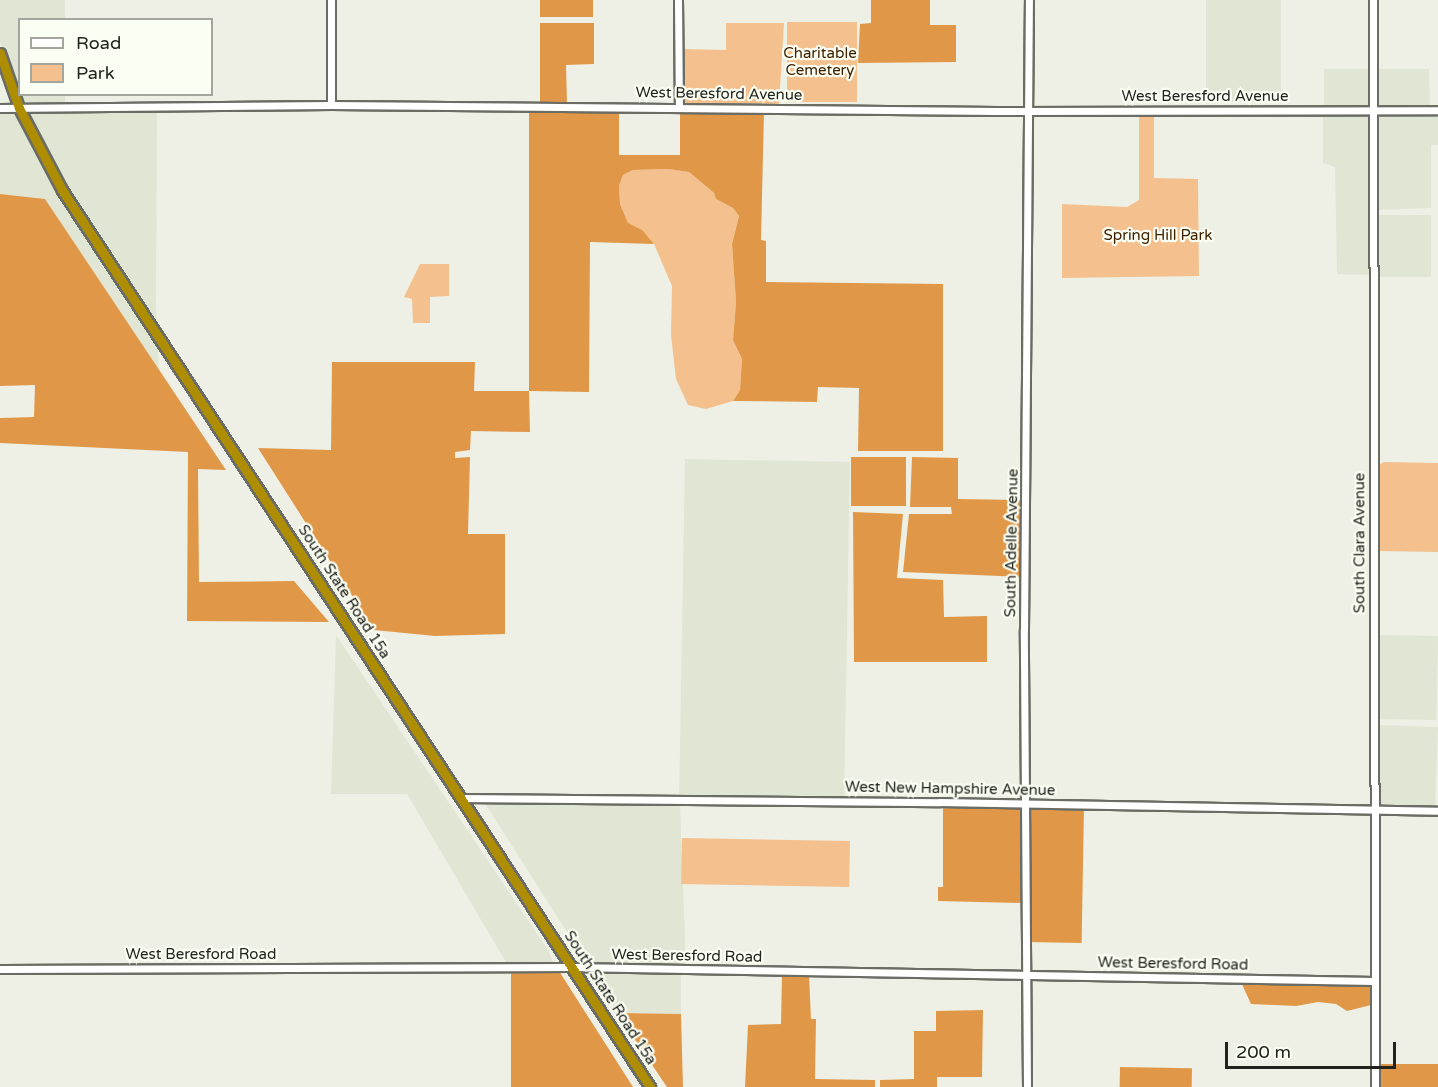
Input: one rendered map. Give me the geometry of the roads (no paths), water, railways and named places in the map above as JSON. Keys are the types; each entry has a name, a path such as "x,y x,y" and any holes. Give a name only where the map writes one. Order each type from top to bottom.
{"highway":[{"name":"South State Road 15a","path":"0,53 20,108 62,190 650,1087"}],"street":[{"path":"331,0 331,105"},
{"path":"678,0 679,107"},
{"name":"South Adelle Avenue","path":"1028,1087 1024,803 1029,0"},
{"name":"South Clara Avenue","path":"1373,0 1375,1087"},
{"name":"West Beresford Avenue","path":"0,108 331,105 1029,111 1438,110"},
{"name":"West New Hampshire Avenue","path":"461,798 1024,803 1438,811"},
{"name":"West Beresford Road","path":"0,969 572,968 1374,981"}],"park label":[{"name":"Charitable Cemetery","path":"820,62"},
{"name":"Spring Hill Park","path":"1158,236"}]}
